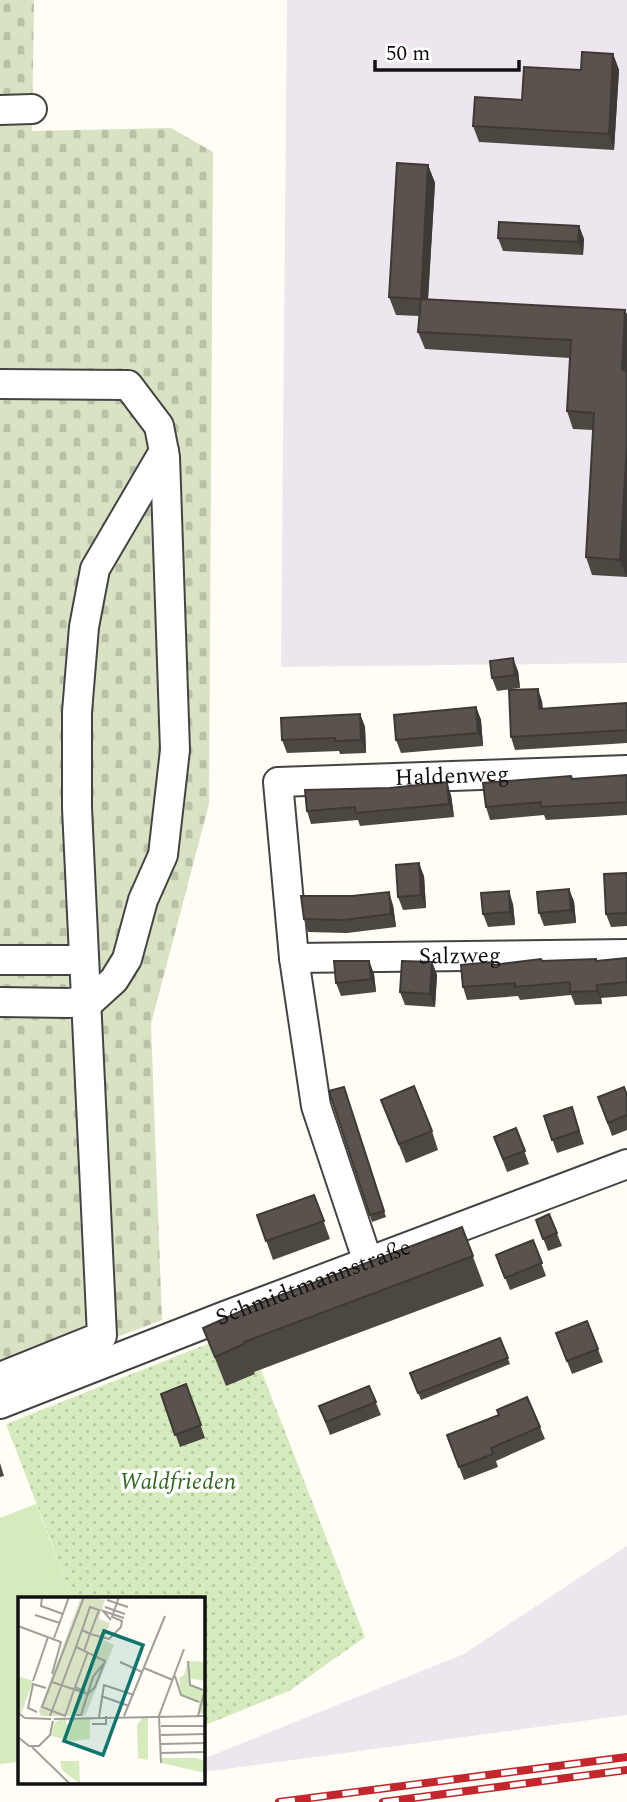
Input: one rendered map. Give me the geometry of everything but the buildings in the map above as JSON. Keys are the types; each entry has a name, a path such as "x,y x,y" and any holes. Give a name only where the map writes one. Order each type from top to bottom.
{"street":[{"path":"0,110 32,109"},
{"path":"0,384 128,385 159,426 164,450 175,750 163,855 143,900 127,959 114,980 92,1000 69,1003 0,1002"},
{"path":"0,1377 102,1336 77,808 77,712 84,627 95,569 164,450"},
{"name":"Haldenweg","path":"294,958 278,782 627,770"},
{"name":"Salzweg","path":"294,958 627,954"},
{"path":"294,958 316,1106 368,1262"},
{"path":"0,960 84,960"},
{"name":"Schmidtmannstraße","path":"0,1404 627,1164"}],"shaded area":[{"path":"287,0 627,0 627,663 281,667"},
{"path":"627,1546 627,1715 205,1772 205,1758 464,1654"}],"green space":[{"path":"0,0 34,0 32,131 171,128 213,152 209,804 151,1024 162,1320 0,1382"},
{"name":"Waldfrieden","path":"245,1329 365,1637 289,1691 205,1725 205,1597 72,1597 6,1424"},
{"path":"36,1504 72,1597 18,1597 18,1762 0,1764 0,1518"}],"railway":[{"path":"279,1802 627,1757"},
{"path":"383,1802 627,1770"}]}
